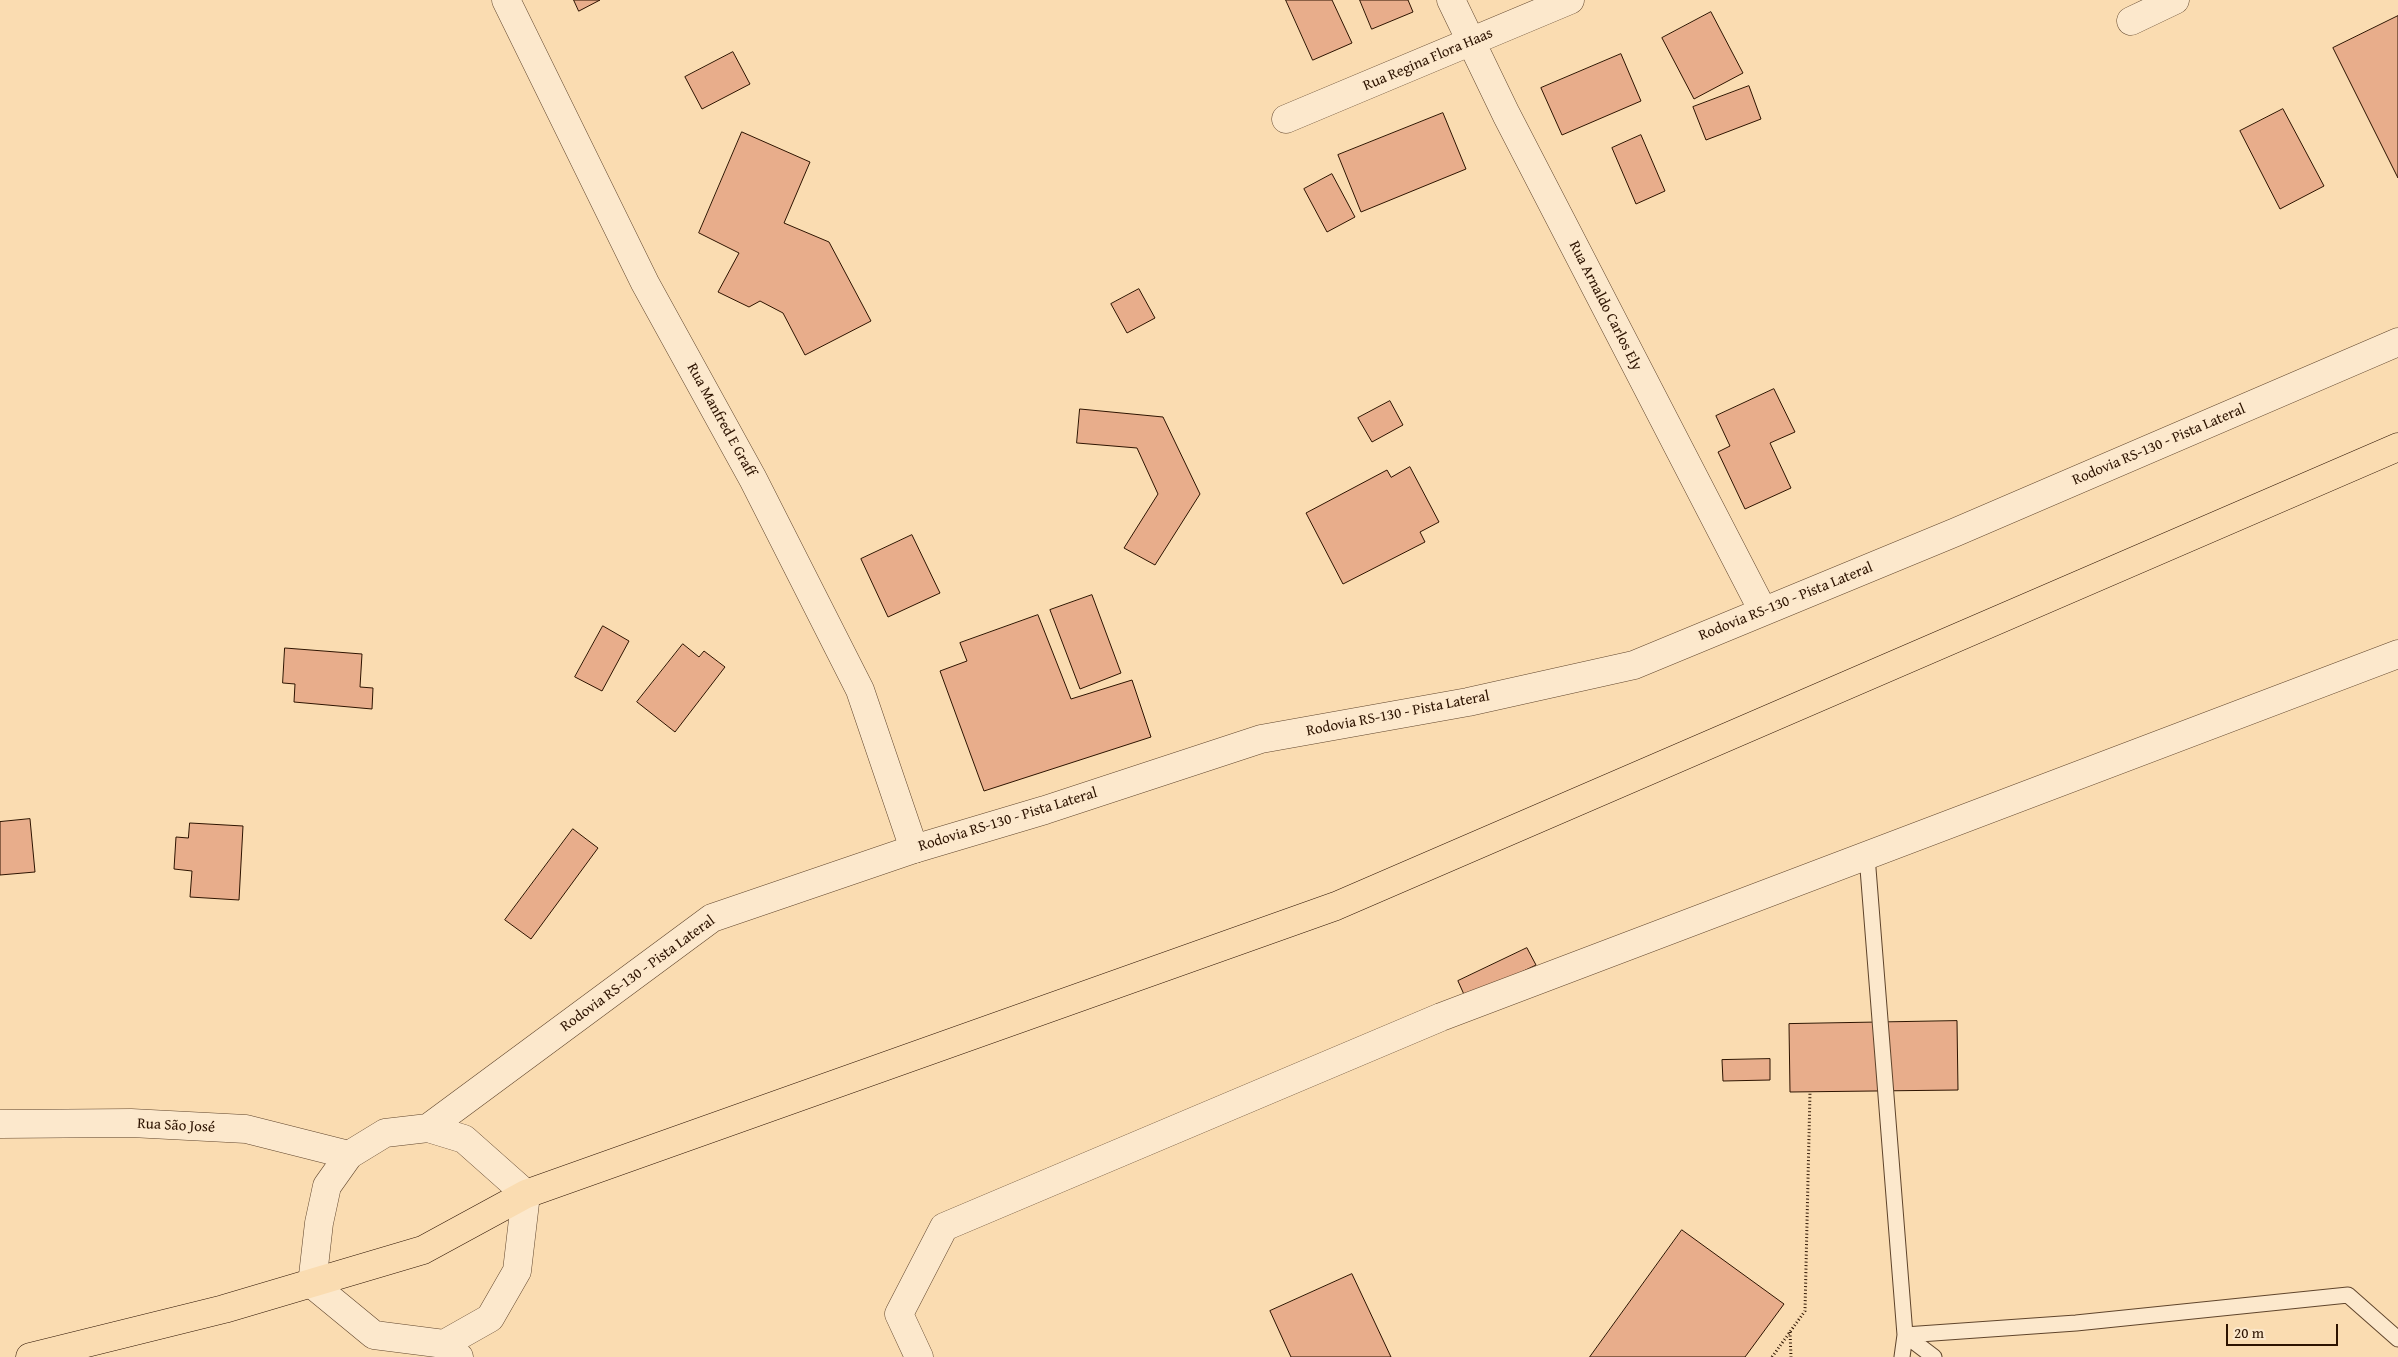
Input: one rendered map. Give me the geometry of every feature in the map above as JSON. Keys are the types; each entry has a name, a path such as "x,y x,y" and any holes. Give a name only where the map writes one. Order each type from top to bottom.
{"main road":[{"path":"30,1357 224,1309 423,1250 526,1194 1336,906 2398,448"}],"street":[{"name":"Rua Manfred E Graff","path":"506,0 645,283 753,479 860,690 914,849"},
{"name":"Rua Arnaldo Carlos Ely","path":"1450,0 1506,114 1763,612"},
{"name":"Rua Regina Flora Haas","path":"1286,119 1570,0"},
{"path":"2131,21 2175,0"},
{"name":"Rodovia RS-130 - Pista Lateral","path":"428,1128 712,918 914,849 1045,810 1261,739 1468,702 1634,665 1965,528 2398,342"},
{"path":"919,1357 899,1314 944,1227 1441,1017 2398,654"},
{"name":"Rua São José","path":"0,1124 131,1123 246,1129 349,1155"},
{"path":"428,1128 464,1139 526,1194 517,1271 490,1318 452,1351 374,1335 312,1284 319,1223 328,1186 349,1155 385,1133 428,1128"}],"lane":[{"path":"1867,856 1905,1336 1902,1357"},
{"path":"1905,1336 2076,1323 2348,1295 2398,1339"},
{"path":"1905,1336 1934,1357"}],"path":[{"path":"1772,1357 1805,1310 1810,1092"},
{"path":"1790,1332 1791,1357"}],"building":[{"path":"574,0 600,0 579,11"},
{"path":"1286,0 1332,0 1352,43 1313,60"},
{"path":"1360,0 1408,0 1413,12 1372,29"},
{"path":"1711,12 1743,73 1694,99 1662,38"},
{"path":"2398,16 2398,178 2333,48"},
{"path":"733,52 750,84 702,109 685,77"},
{"path":"1621,54 1641,101 1562,135 1541,88"},
{"path":"1749,86 1761,119 1706,140 1693,107"},
{"path":"2283,109 2324,186 2280,209 2240,131"},
{"path":"1443,113 1466,169 1361,212 1338,155"},
{"path":"742,132 810,162 784,223 829,242 871,321 805,355 783,313 760,301 749,307 718,292 739,253 699,233"},
{"path":"1641,135 1665,191 1636,204 1612,148"},
{"path":"1332,174 1355,217 1327,232 1304,189"},
{"path":"1139,289 1155,318 1127,333 1111,304"},
{"path":"1774,389 1795,432 1770,443 1791,488 1745,509 1718,452 1730,446 1716,416"},
{"path":"1390,401 1403,425 1372,442 1358,418"},
{"path":"1080,409 1163,417 1200,494 1155,565 1124,548 1158,494 1137,448 1077,443"},
{"path":"1410,467 1439,522 1420,532 1425,542 1343,584 1306,513 1387,470 1391,477"},
{"path":"912,535 940,593 888,617 861,559"},
{"path":"1092,595 1121,673 1080,689 1050,610"},
{"path":"1038,615 1071,699 1132,680 1151,737 984,791 940,671 967,661 960,643"},
{"path":"603,626 629,641 602,691 575,677"},
{"path":"683,644 699,657 704,651 725,667 675,732 637,702"},
{"path":"285,648 362,654 360,687 373,688 372,709 294,702 295,684 283,683"},
{"path":"30,819 35,872 0,875 0,822"},
{"path":"190,823 243,826 239,900 190,897 192,871 174,869 176,837 188,838"},
{"path":"573,829 598,848 531,939 505,920"},
{"path":"1527,948 1536,965 1466,999 1458,981"},
{"path":"1957,1021 1958,1090 1790,1092 1789,1024"},
{"path":"1770,1059 1770,1080 1723,1081 1722,1060"},
{"path":"1682,1230 1784,1304 1745,1357 1590,1357"},
{"path":"1352,1274 1391,1357 1291,1357 1270,1311"}]}
